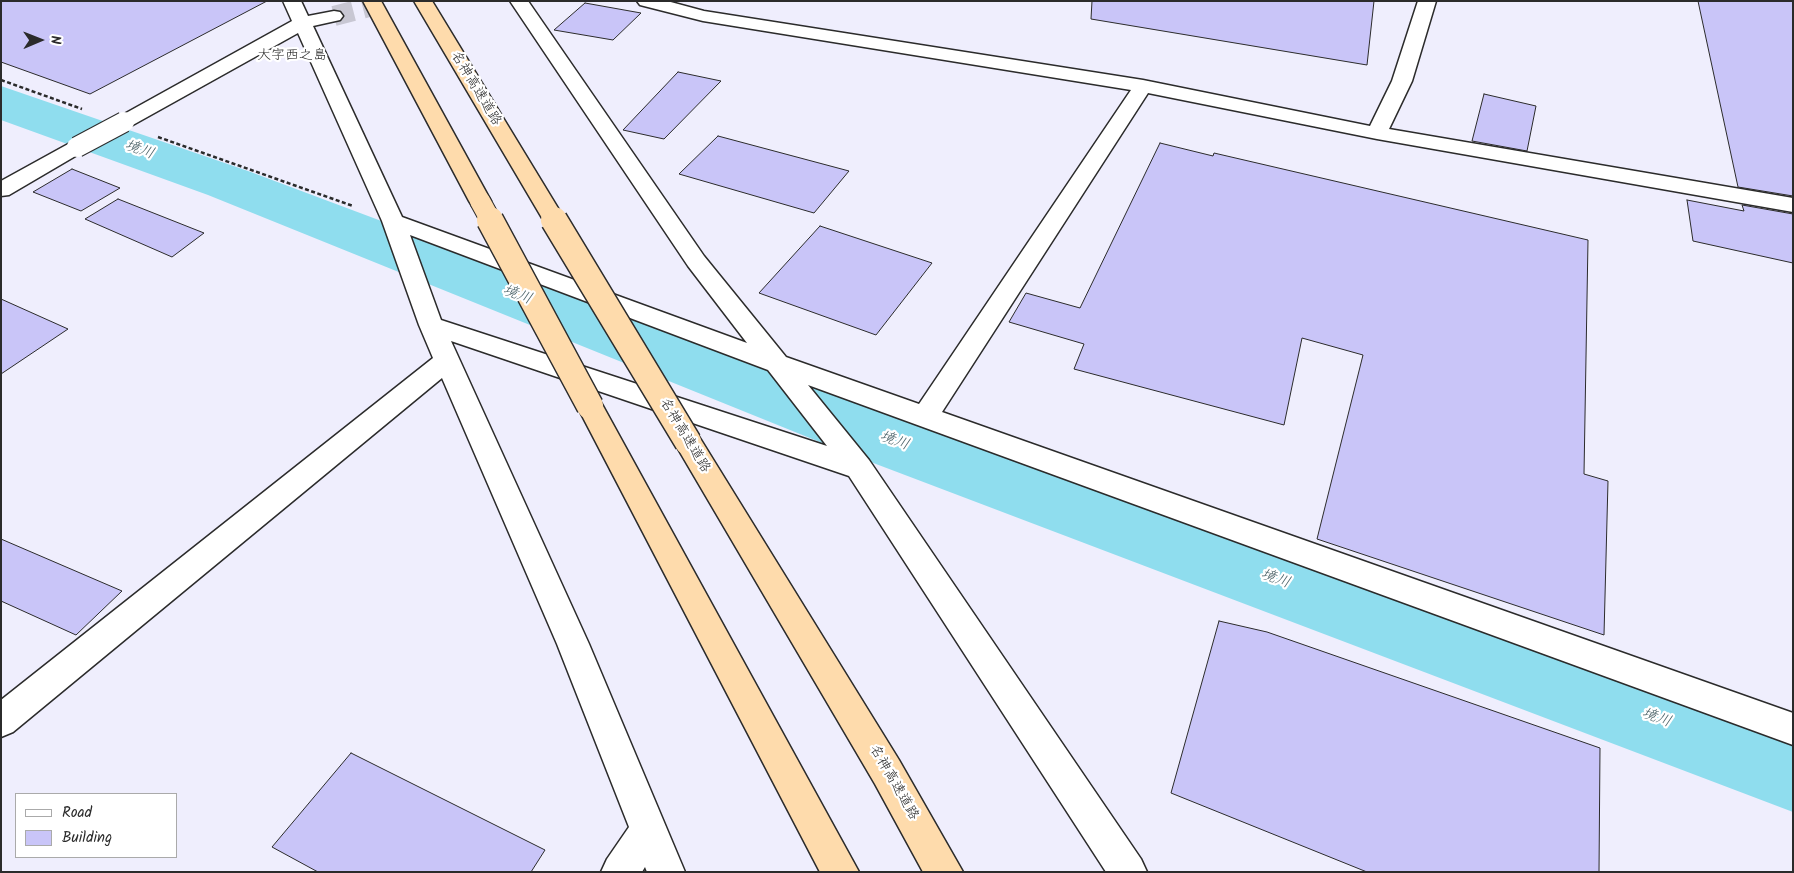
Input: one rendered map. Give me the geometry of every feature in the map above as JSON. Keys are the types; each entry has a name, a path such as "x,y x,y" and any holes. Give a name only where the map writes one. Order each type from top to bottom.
{"highway":[{"path":"372,1 840,872"},
{"name":"名神高速道路","path":"423,1 877,755 944,872"}],"street":[{"path":"292,1 393,221 429,320 448,359 573,644 666,872"},
{"path":"519,1 696,261 859,468 1128,872"},
{"path":"646,1 703,16 1143,86 1377,133 1793,205"},
{"path":"1377,133 1402,81 1427,1"},
{"path":"1,190 302,23 334,16"},
{"path":"925,417 1143,86"},
{"path":"393,221 778,364 1793,729"},
{"path":"429,320 859,468"},
{"path":"1,721 448,359"},
{"path":"620,872 649,830"}],"path":[{"path":"1,80 85,110"},
{"path":"150,134 393,221"}],"building":[{"path":"1,1 267,1 90,94 1,62"},
{"path":"1092,1 1374,1 1367,65 1091,19"},
{"path":"1698,1 1793,1 1793,196 1738,187"},
{"path":"585,3 641,13 613,40 554,30"},
{"path":"678,72 721,81 664,139 623,130"},
{"path":"1484,94 1536,106 1527,151 1472,141"},
{"path":"718,136 849,171 814,213 679,174"},
{"path":"1160,143 1213,156 1214,153 1588,240 1584,474 1608,481 1604,635 1317,539 1363,355 1302,338 1284,425 1074,369 1084,344 1009,322 1026,293 1080,308"},
{"path":"72,169 120,188 81,211 33,192"},
{"path":"118,199 204,233 172,257 85,219"},
{"path":"1687,200 1744,211 1742,205 1793,214 1793,263 1693,241"},
{"path":"820,226 932,263 876,335 759,293"},
{"path":"1,299 68,329 1,374"},
{"path":"1,539 122,591 76,635 1,601"},
{"path":"1219,621 1267,632 1600,748 1599,872 1367,872 1171,793"},
{"path":"351,753 545,850 531,872 318,872 272,847"}],"waterway":[{"name":"境川","path":"1,102 228,183 873,434 1793,768"}],"tunnel":[{"path":"334,16 392,1"}],"district":[{"name":"大字西之島","path":"292,57"}]}
